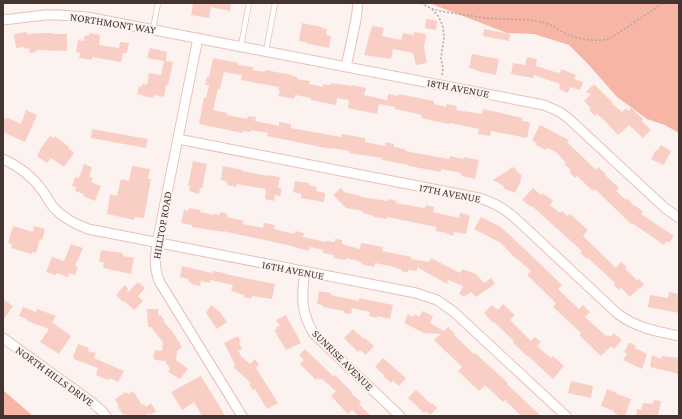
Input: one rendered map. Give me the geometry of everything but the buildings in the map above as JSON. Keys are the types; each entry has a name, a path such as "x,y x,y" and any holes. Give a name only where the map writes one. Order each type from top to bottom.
{"street":[{"path":"346,67 358,3"},
{"name":"NORTHMONT WAY","path":"3,20 45,15 73,15 198,38"},
{"name":"18TH AVENUE","path":"198,38 553,108 575,124 665,208 679,218"},
{"name":"HILLTOP ROAD","path":"198,38 157,243 155,266 160,280 242,416"},
{"name":"17TH AVENUE","path":"178,139 492,202 515,218 623,318 647,329 679,336"},
{"name":"16TH AVENUE","path":"3,159 18,167 33,180 54,208 68,220 88,229 416,293 436,300 454,312 566,416"},
{"name":"SUNRISE AVENUE","path":"305,272 302,292 303,307 307,322 314,334 400,416"},
{"name":"NORTH HILLS DRIVE","path":"3,338 89,400 106,416"}],"lane":[{"path":"153,29 158,3"},
{"path":"241,46 249,3"},
{"path":"266,51 276,3"}],"path":[{"path":"421,3 440,11 500,19 532,20 549,24 570,35 600,41 611,38 663,3"},
{"path":"430,8 439,17 443,27 444,38 441,58 443,69 442,78"}],"shaded area":[{"path":"429,3 679,3 679,133 665,125 647,119 617,97 569,45 534,34 507,33"},
{"path":"3,390 33,416 3,416"}]}
